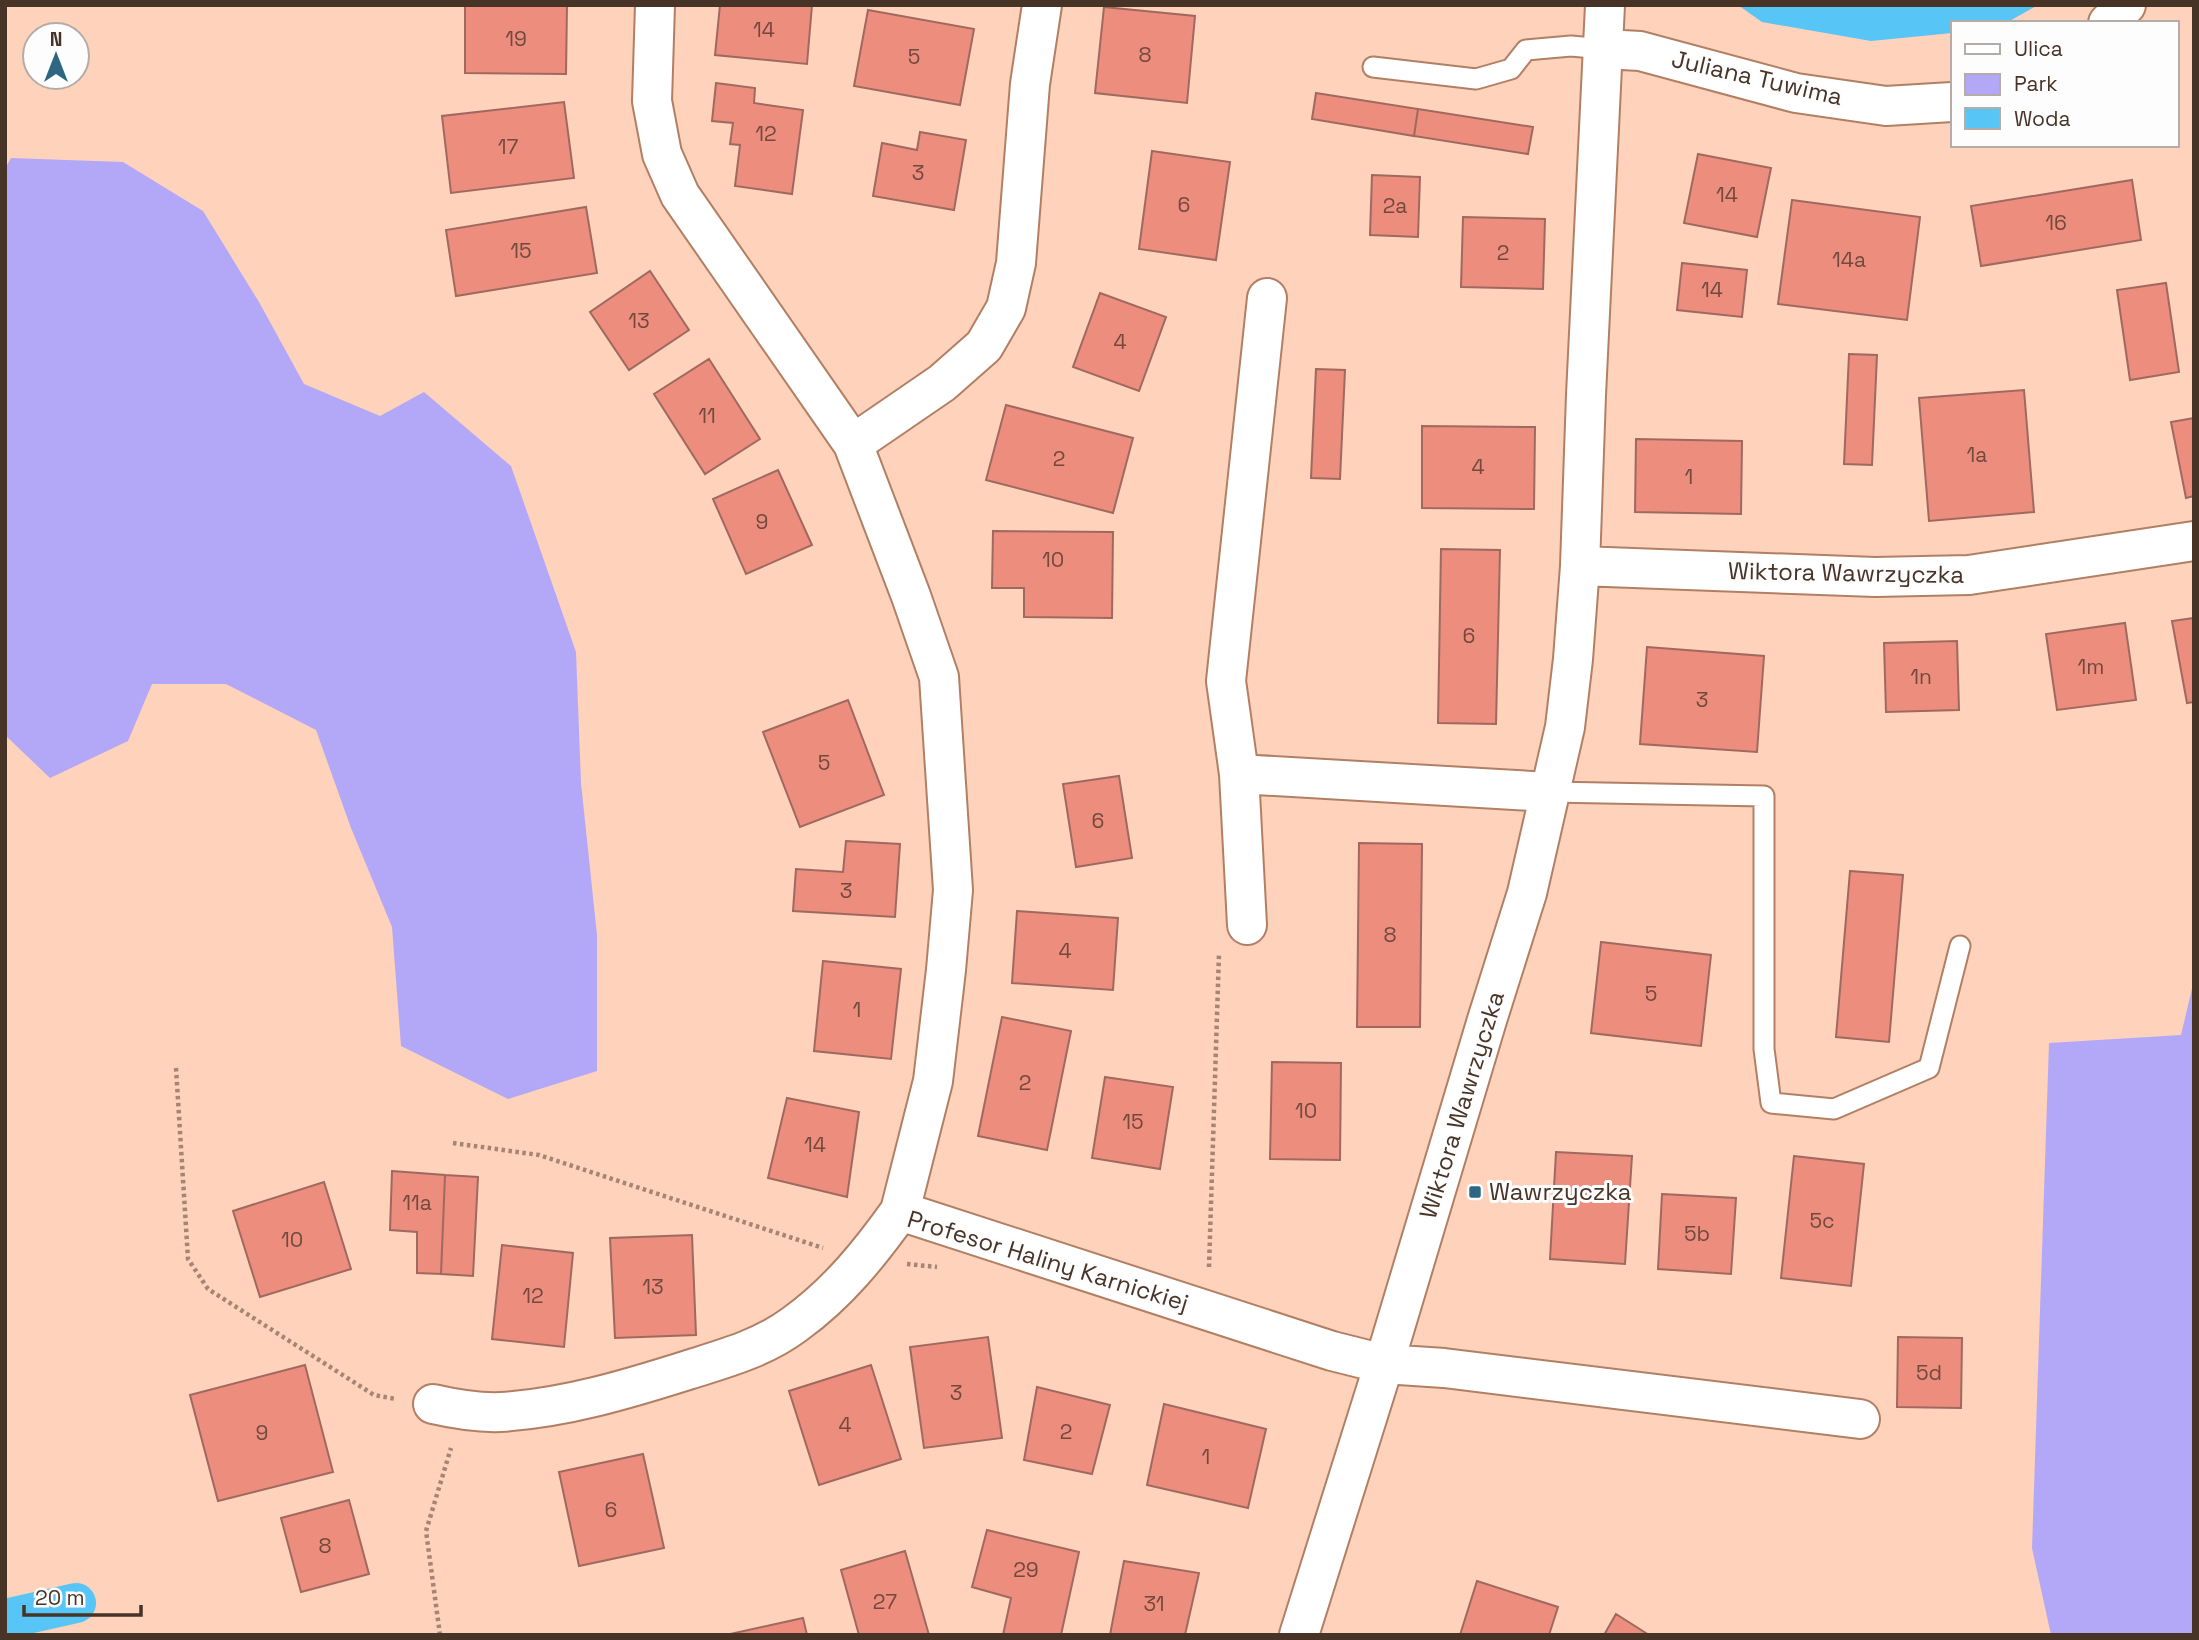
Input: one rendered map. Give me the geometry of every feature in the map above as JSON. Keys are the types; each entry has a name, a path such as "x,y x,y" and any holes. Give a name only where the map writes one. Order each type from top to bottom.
{"street":[{"path":"655,5 652,101 662,154 688,206 853,444 939,677 953,890 933,1081 900,1211"},
{"path":"853,444 942,383 984,346 1006,308 1016,263 1030,84 1042,5"},
{"name":"Wiktora Wawrzyczka","path":"1299,1635 1527,892 1565,727 1580,566 1605,5"},
{"name":"Wiktora Wawrzyczka","path":"1604,49 1616,5"},
{"path":"2110,21 2126,5"},
{"name":"Juliana Tuwima","path":"1604,49 1640,51 1796,93 1886,106 1951,102"},
{"path":"1247,925 1239,774 1226,681 1267,298"},
{"name":"Wiktora Wawrzyczka","path":"1580,566 1875,577 1969,575 2194,541"},
{"path":"1239,774 1550,792"},
{"name":"Profesor Haliny Karnickiej","path":"448,1407 499,1412 539,1408 636,1387 750,1350 794,1325 836,1291 900,1211 1332,1351 1384,1364 1458,1370 1860,1419"}],"lane":[{"path":"1374,67 1476,79 1511,69 1526,50 1571,46 1604,49"},
{"path":"1550,792 1764,796 1764,1049 1771,1103 1834,1109 1929,1068 1960,946"}],"path":[{"path":"1209,1267 1218,954 1247,925"},
{"path":"176,1068 188,1259 208,1289 374,1395 448,1407 446,1461 426,1531 440,1635"},
{"path":"453,1143 539,1154 862,1261"}],"green space":[{"path":"11,158 123,162 203,211 259,302 304,384 380,416 424,392 511,466 576,652 581,783 597,935 597,1071 508,1099 401,1046 392,927 351,828 316,730 226,684 152,684 128,741 50,778 5,735 5,169"},
{"path":"2194,980 2194,1635 2051,1635 2032,1548 2049,1043 2181,1035"}],"water":[{"path":"1738,5 2038,5 2010,21 1951,21 1951,33 1871,41 1762,22"}],"building":[{"path":"465,5 567,5 566,74 465,73"},
{"path":"720,5 812,5 807,64 715,55"},
{"path":"1104,7 1195,16 1187,103 1095,93"},
{"path":"868,10 974,29 960,105 854,86"},
{"path":"716,83 755,88 754,103 803,110 792,194 735,186 740,145 730,144 733,123 712,121"},
{"path":"1316,93 1418,109 1414,136 1312,119"},
{"path":"564,102 574,178 451,193 442,116"},
{"path":"1418,109 1533,127 1528,154 1414,136"},
{"path":"920,132 966,140 954,210 873,196 882,143 917,150"},
{"path":"1152,151 1230,162 1216,260 1139,249"},
{"path":"1698,154 1771,168 1757,237 1684,223"},
{"path":"1372,175 1420,177 1418,237 1370,235"},
{"path":"2132,180 2141,240 1981,266 1971,206"},
{"path":"1792,200 1920,217 1907,320 1778,304"},
{"path":"586,207 597,273 456,296 446,230"},
{"path":"1463,217 1545,219 1543,289 1461,287"},
{"path":"1682,263 1747,270 1742,317 1677,310"},
{"path":"650,271 689,330 629,370 590,312"},
{"path":"2166,283 2179,372 2130,380 2117,290"},
{"path":"1100,293 1166,317 1139,391 1073,367"},
{"path":"1849,354 1877,355 1872,465 1844,464"},
{"path":"709,359 760,439 705,474 654,394"},
{"path":"1316,369 1345,370 1340,479 1311,478"},
{"path":"2024,390 2034,512 1929,521 1919,398"},
{"path":"1006,405 1133,438 1113,513 986,480"},
{"path":"2194,418 2194,496 2186,498 2171,422"},
{"path":"1422,426 1535,427 1534,509 1422,508"},
{"path":"1636,439 1742,441 1741,514 1635,512"},
{"path":"778,470 812,545 746,574 713,499"},
{"path":"993,531 1113,532 1112,618 1024,617 1024,588 992,588"},
{"path":"1441,549 1500,550 1496,724 1438,723"},
{"path":"2194,618 2194,702 2187,703 2172,621"},
{"path":"2125,623 2136,700 2057,710 2046,634"},
{"path":"1957,641 1959,710 1886,712 1884,643"},
{"path":"1647,647 1764,656 1757,752 1640,744"},
{"path":"848,700 884,795 800,827 763,732"},
{"path":"1119,776 1132,858 1076,867 1063,784"},
{"path":"846,841 900,844 895,917 793,911 796,869 843,872"},
{"path":"1359,843 1422,844 1420,1027 1357,1027"},
{"path":"1850,871 1903,875 1889,1042 1836,1037"},
{"path":"1017,911 1118,918 1113,990 1012,983"},
{"path":"1601,942 1711,955 1701,1046 1591,1033"},
{"path":"823,961 901,969 891,1059 814,1051"},
{"path":"1002,1017 1071,1031 1047,1150 978,1136"},
{"path":"1272,1062 1341,1063 1340,1160 1270,1159"},
{"path":"1105,1077 1173,1087 1160,1169 1092,1158"},
{"path":"787,1098 859,1112 847,1197 768,1178"},
{"path":"1556,1152 1632,1156 1625,1264 1550,1259"},
{"path":"1794,1156 1864,1164 1851,1286 1781,1278"},
{"path":"392,1171 445,1175 441,1274 417,1273 417,1232 390,1230"},
{"path":"445,1175 478,1177 473,1276 441,1274"},
{"path":"324,1182 351,1269 260,1297 233,1211"},
{"path":"1662,1194 1736,1198 1731,1274 1658,1269"},
{"path":"692,1235 696,1335 615,1338 610,1238"},
{"path":"502,1245 573,1253 564,1347 492,1339"},
{"path":"988,1337 1002,1438 924,1448 910,1347"},
{"path":"1898,1337 1962,1338 1961,1408 1897,1407"},
{"path":"305,1365 333,1472 218,1501 190,1395"},
{"path":"871,1365 901,1459 819,1485 789,1391"},
{"path":"1037,1387 1110,1405 1092,1474 1024,1460"},
{"path":"1164,1404 1266,1429 1248,1508 1147,1485"},
{"path":"643,1454 664,1548 579,1566 559,1472"},
{"path":"349,1500 369,1574 301,1592 281,1518"},
{"path":"987,1530 1079,1552 1061,1635 1003,1635 1011,1598 972,1587"},
{"path":"905,1551 929,1635 859,1635 841,1570"},
{"path":"1124,1561 1199,1573 1185,1635 1110,1635"},
{"path":"1477,1581 1558,1607 1549,1635 1460,1635"},
{"path":"1616,1614 1649,1635 1604,1635"},
{"path":"803,1618 807,1635 730,1635 730,1634"}],"waterway":[{"path":"5,1619 76,1603"}],"place":[{"name":"Wawrzyczka","path":"1475,1192"}]}
